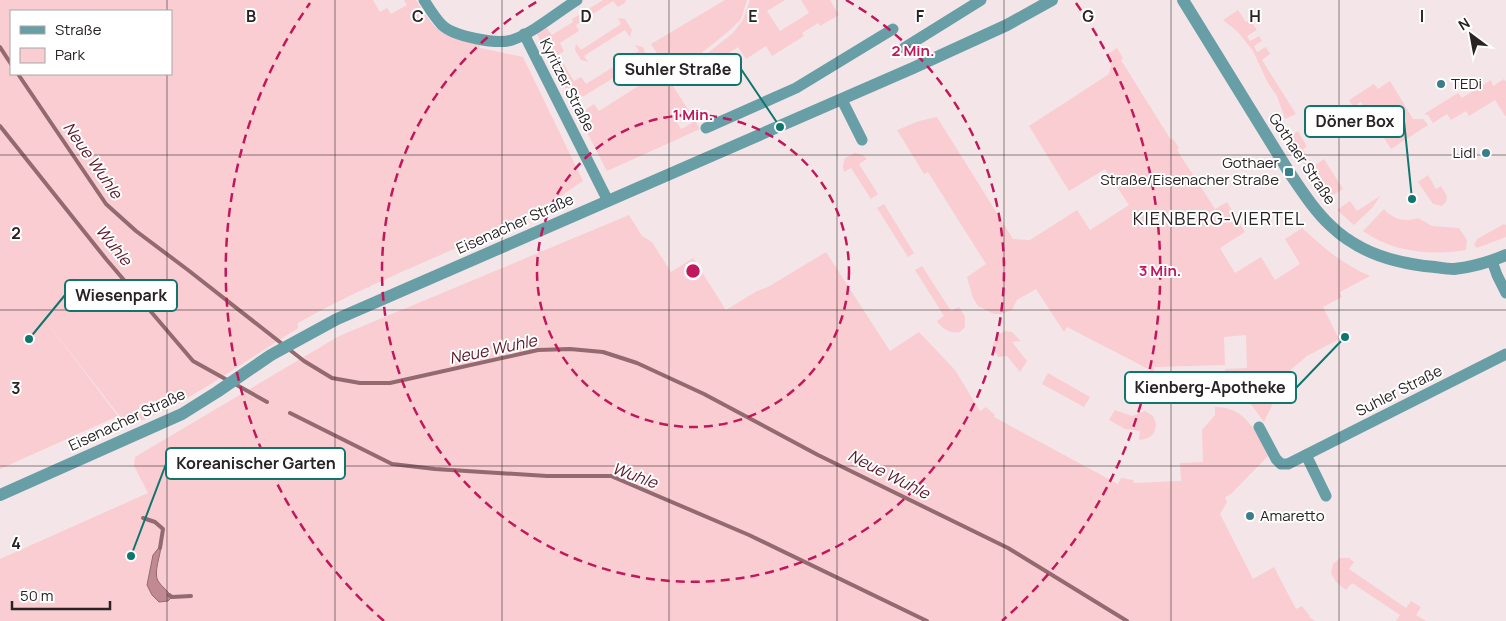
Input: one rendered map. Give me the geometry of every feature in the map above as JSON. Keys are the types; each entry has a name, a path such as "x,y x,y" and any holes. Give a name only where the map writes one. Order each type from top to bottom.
{"street":[{"name":"Kyritzer Straße","path":"424,0 442,26 456,34 495,42 510,41 524,34 608,200"},
{"path":"524,34 577,0"},
{"path":"904,48 981,0"},
{"name":"Eisenacher Straße","path":"0,495 182,414 271,355 338,319 608,200 842,100 1007,26 1052,0"},
{"name":"Gothaer Straße","path":"1183,0 1289,172 1307,199 1332,228 1349,240 1386,259 1418,266 1453,269 1492,261 1506,255"},
{"path":"706,128 796,88 893,29"},
{"path":"842,100 862,140"},
{"path":"1492,261 1506,293"},
{"name":"Suhler Straße","path":"1260,427 1276,459 1281,464 1288,464 1506,354"},
{"path":"1306,455 1326,496"}],"green space":[{"path":"0,0 373,0 380,12 387,8 391,14 407,5 404,0 416,0 435,27 448,36 480,45 480,48 523,57 583,181 528,216 383,280 298,323 298,328 211,384 177,404 128,427 39,312 118,416 0,469"},
{"path":"603,0 626,0 625,3 618,7 613,1 576,25 579,31 560,43 564,51 558,55 574,81 581,77 586,84 639,51 635,45 643,47 645,52 641,61 584,96 571,99 537,34 546,27 552,35 573,22 572,19"},
{"path":"725,0 747,0 741,19 683,68 678,85 651,44"},
{"path":"750,0 785,0 767,11 780,31 809,13 801,0 830,0 839,15 820,26 818,23 802,33 804,36 772,56 766,46 746,59 738,47 681,83 682,75 685,71 733,33 743,20"},
{"path":"1238,10 1246,22 1250,20 1257,30 1247,36 1250,41 1259,36 1262,41 1254,46 1257,52 1266,47 1270,54 1262,60 1296,114 1285,119 1277,96 1268,83 1253,51 1238,32 1223,20"},
{"path":"618,18 625,19 632,30 630,37 625,30 584,56 588,62 581,60 575,50 576,44 581,50 621,24"},
{"path":"1117,48 1123,58 1121,60 1171,140 1173,139 1179,148 1177,150 1215,209 1227,202 1245,232 1220,248 1235,273 1261,257 1275,280 1300,264 1285,239 1302,228 1342,261 1370,276 1340,292 1342,297 1323,307 1339,339 1307,356 1288,372 1264,422 1243,396 1225,387 1225,369 1247,368 1246,335 1224,337 1225,365 1154,367 1154,372 1067,327 1064,332 1036,289 1017,300 1012,310 1001,314 994,314 978,306 973,298 967,277 986,264 928,172 924,174 897,130 919,121 937,117 1013,239 1030,240 1077,210 1090,230 1129,205 1105,169 1069,191 1029,126 1109,74 1112,61 1108,54"},
{"path":"658,63 691,114 688,116 686,114 676,120 681,129 692,123 690,120 694,119 700,129 607,171 580,119 581,113 594,104 599,111 643,83 639,75"},
{"path":"1504,79 1506,82 1506,117 1495,100 1469,116 1466,111 1451,120 1447,114 1433,123 1428,115 1424,114 1458,93 1462,98 1491,80 1493,86"},
{"path":"1390,81 1413,119 1423,119 1428,125 1391,149 1361,102 1353,107 1349,100 1374,84 1378,89"},
{"path":"1298,131 1307,147 1303,149 1306,155 1301,159 1287,138"},
{"path":"855,153 863,155 867,159 859,164 878,194 871,199 851,168 844,172 845,158"},
{"path":"1309,159 1314,166 1324,159 1343,189 1326,199 1303,163"},
{"path":"1428,175 1436,189 1441,186 1447,196 1446,202 1442,206 1433,204 1418,182"},
{"path":"1380,196 1373,207 1354,225 1337,210 1350,201 1357,211"},
{"path":"884,204 914,253 908,257 877,208"},
{"path":"1384,209 1392,216 1400,219 1418,218 1432,226 1459,228 1467,240 1466,250 1439,253 1412,251 1386,244 1363,231"},
{"path":"629,215 642,236 652,242 671,272 693,258 726,310 826,252 890,351 919,332 955,370 980,411 986,407 995,415 994,417 1118,484 1121,478 1133,480 1134,483 1181,481 1180,463 1203,462 1202,430 1215,415 1215,407 1235,411 1249,423 1268,456 1231,494 1225,497 1227,502 1220,514 1253,579 1274,567 1296,609 1302,606 1309,617 1315,621 0,621 0,559 148,493 134,466 135,457 339,336"},
{"path":"1504,224 1506,225 1506,237 1477,248 1474,245 1477,239"},
{"path":"922,266 951,311 959,307 965,317 965,327 960,332 947,330 937,321 944,316 915,270"},
{"path":"1005,331 1012,332 1021,341 1012,342 1027,361 1020,372 1007,356 998,357 992,347 996,336"},
{"path":"1048,373 1090,397 1084,407 1042,384"},
{"path":"1115,410 1132,416 1145,411 1153,416 1156,424 1153,434 1146,439 1139,440 1140,431 1125,429 1109,420"},
{"path":"1340,558 1349,558 1354,562 1349,569 1406,608 1411,601 1421,607 1416,615 1426,621 1396,621 1400,615 1352,583 1346,590 1336,582 1331,573 1333,564"}],"shaded area":[{"path":"161,545 157,577 158,581 172,597 168,601 159,602 152,595 147,585 153,555"}],"waterway":[{"name":"Neue Wuhle","path":"0,47 10,62"},
{"name":"Neue Wuhle","path":"19,75 106,204 136,231 304,361 332,378 360,383 390,383 538,350 570,349 603,352 637,363 704,394 818,455 1008,548 1127,621"},
{"name":"Wuhle","path":"0,126 106,259 193,361 229,381"},
{"name":"Wuhle","path":"235,384 267,402"},
{"name":"Wuhle","path":"290,413 392,464 435,469 547,476 611,476 749,535 927,621"},
{"path":"143,518 155,522 163,529 160,548"},
{"path":"169,595 172,597 191,596"}],"place":[{"name":"TEDi","path":"1441,84"},
{"name":"Suhler Straße","path":"780,127"},
{"name":"Lidl","path":"1486,153"},
{"name":"Gothaer Straße/Eisenacher Straße","path":"1289,172"},
{"name":"Döner Box","path":"1412,199"},
{"name":"Kienberg-Apotheke","path":"1345,337"},
{"name":"Wiesenpark","path":"29,339"},
{"name":"Amaretto","path":"1250,516"},
{"name":"Koreanischer Garten","path":"131,556"}],"district":[{"name":"KIENBERG-VIERTEL","path":"1219,219"}]}
